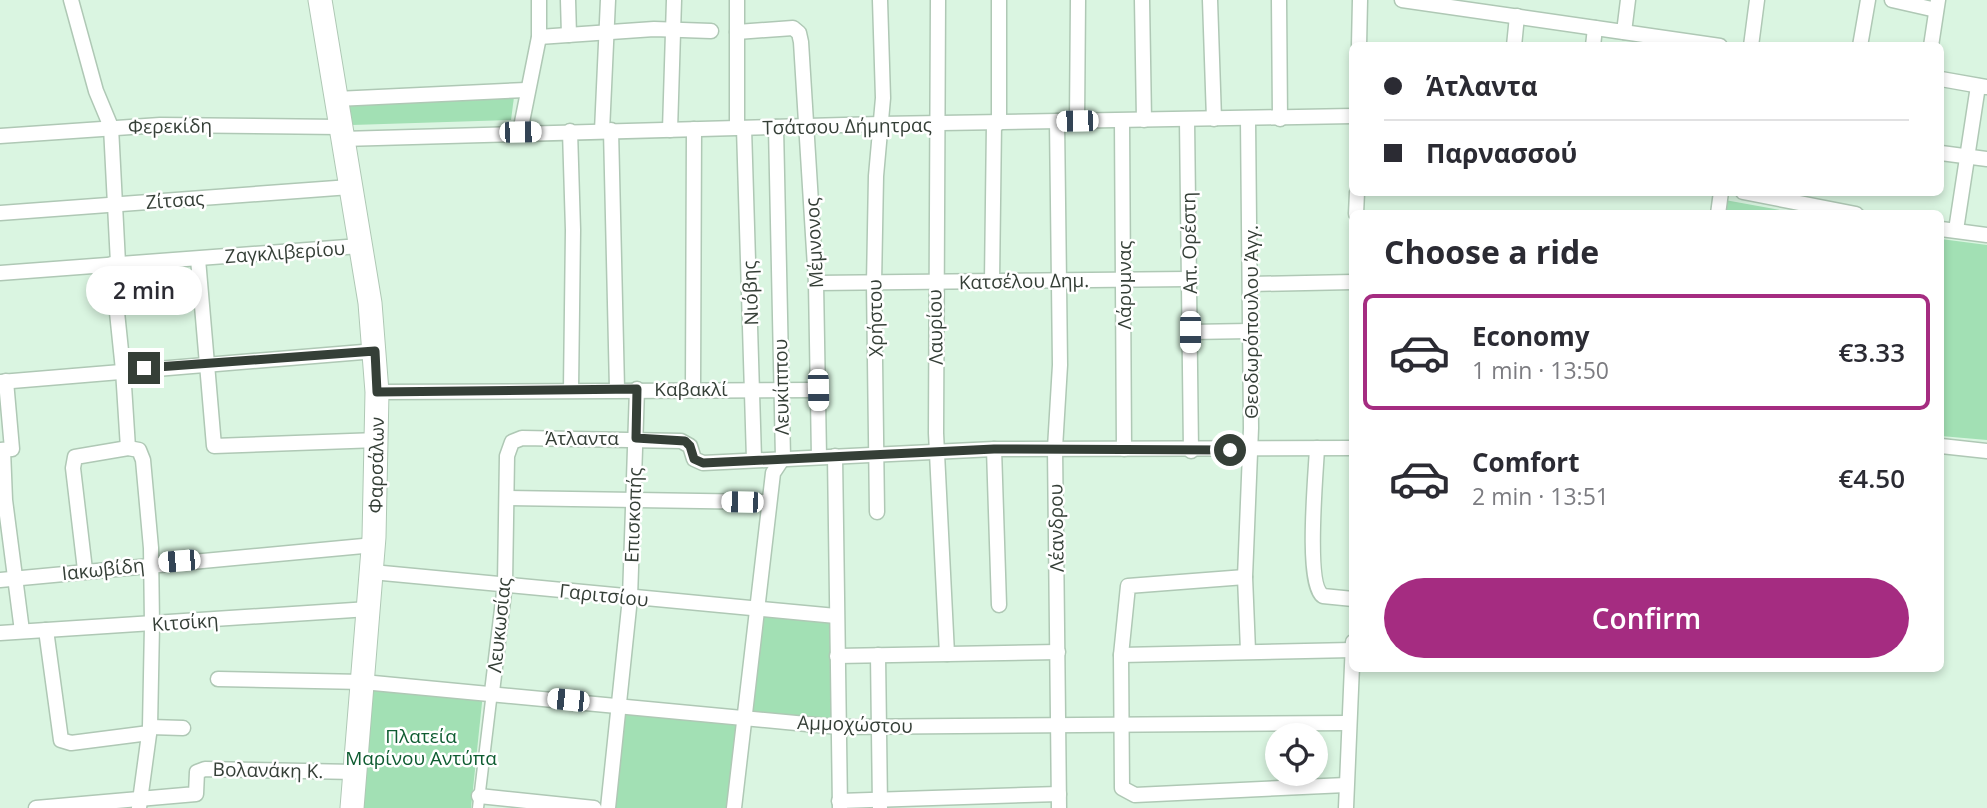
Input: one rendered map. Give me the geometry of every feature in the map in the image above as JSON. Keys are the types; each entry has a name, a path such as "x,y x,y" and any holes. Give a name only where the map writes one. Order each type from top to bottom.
{"main road":[{"name":"Φαρσάλων","path":"320,0 360,246 375,351 377,392 374,545 352,808"}],"street":[{"path":"71,0 96,91 111,127 117,204 115,264 123,370 152,564 149,730 139,803"},
{"path":"520,132 526,90 539,37 539,0"},
{"path":"568,0 569,35"},
{"path":"608,0 607,130 617,389"},
{"path":"670,130 674,0"},
{"name":"Νιόβης","path":"737,0 754,459"},
{"name":"Χρήστου","path":"877,512 874,284 883,92 880,0"},
{"name":"Λαυρίου","path":"938,0 940,125 935,282 937,452 947,653"},
{"path":"992,281 999,0"},
{"path":"1077,121 1078,0"},
{"path":"1142,0 1144,120"},
{"path":"1210,0 1214,119"},
{"path":"1279,0 1280,119"},
{"path":"1359,42 1360,0"},
{"path":"1402,0 1625,32 1671,42"},
{"path":"1625,32 1628,0"},
{"path":"1752,42 1757,0"},
{"path":"1861,42 1867,0"},
{"path":"1892,0 1937,5 1932,42"},
{"path":"1514,42 1517,16"},
{"path":"1593,42 1595,28"},
{"path":"539,37 672,30 711,31"},
{"name":"Μέμνονος","path":"737,32 797,30 801,42 817,284 819,457"},
{"path":"1944,80 1982,86 1948,230 1987,235"},
{"path":"337,99 526,90"},
{"name":"Τσάτσου Δήμητρας","path":"341,133 670,130 1349,116"},
{"name":"Απ. Ορέστη","path":"1187,120 1191,450"},
{"name":"Θεοδωρόπουλου Άγγ.","path":"1248,120 1251,284 1245,577 1248,651"},
{"name":"Λέανδρου","path":"1058,121 1060,365 1055,448 1059,801"},
{"name":"Λάρυμνας","path":"1122,121 1124,449"},
{"name":"Φερεκίδη","path":"0,136 111,127 341,133"},
{"name":"Λευκίππου","path":"734,808 769,502 775,466 783,458 776,127"},
{"path":"693,388 694,129"},
{"path":"570,131 573,230 571,389"},
{"path":"1944,153 1987,159"},
{"name":"Ζίτσας","path":"0,213 350,187"},
{"path":"1782,196 1811,199 1844,210"},
{"name":"Ζαγκλιβερίου","path":"0,273 360,246"},
{"path":"198,259 214,446 378,440"},
{"name":"Κατσέλου Δημ.","path":"817,284 1189,279"},
{"path":"1251,284 1349,282"},
{"path":"1190,332 1250,331"},
{"path":"22,631 2,501 1,450 12,449 3,382 375,351"},
{"name":"Καβακλί","path":"377,392 693,388 818,390"},
{"name":"Επισκοπής","path":"608,808 629,598 637,389"},
{"name":"Άτλαντα","path":"512,442 522,438 685,441 690,446 694,459 703,463 994,449 1349,448"},
{"name":"Λευκωσίας","path":"479,802 505,584 506,456 512,442"},
{"path":"1944,446 1987,451"},
{"path":"1317,448 1313,537 1316,586 1323,596 1349,599"},
{"path":"994,449 999,605"},
{"path":"85,570 74,460 81,454 134,450"},
{"path":"835,456 839,805 1059,801"},
{"path":"507,498 769,502"},
{"name":"Ιακωβίδη","path":"0,580 374,545"},
{"name":"Γαριτσίου","path":"372,572 836,616"},
{"path":"1245,577 1128,586 1121,655 1121,783 1124,791 1135,794 1346,785"},
{"name":"Κιτσίκη","path":"0,633 369,609"},
{"path":"46,630 61,740 71,743 149,730 183,728"},
{"path":"1121,655 1349,650"},
{"path":"836,656 1058,652"},
{"path":"878,654 880,804"},
{"path":"1346,808 1351,672"},
{"name":"Αμμοχώστου","path":"218,679 363,682 492,692 838,727 1348,723"},
{"name":"Βολανάκη Κ.","path":"36,808 139,803 198,793 197,772 205,769 355,772"},
{"path":"479,802 594,808"}],"green space":[{"path":"514,97 511,120 352,125 349,103"},
{"path":"1725,200 1780,210 1724,210"},
{"path":"1944,239 1987,245 1987,440 1944,436"},
{"path":"756,608 836,616 838,727 744,718 734,808 608,808 618,704 743,718"},
{"name":"Πλατεία Μαρίνου Αντύπα","path":"370,686 483,693 471,808 359,808"}],"route":[{"path":"144,368 375,351 377,392 637,389 636,438 685,441 690,446 694,459 703,463 994,449 1230,450"}]}
